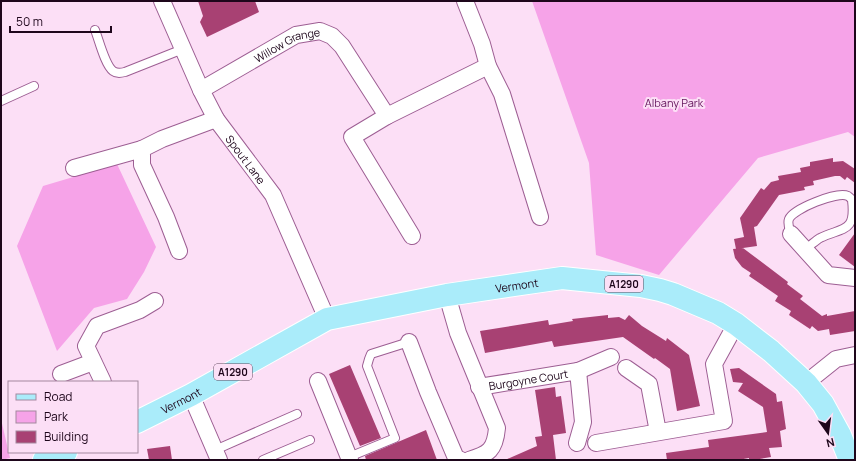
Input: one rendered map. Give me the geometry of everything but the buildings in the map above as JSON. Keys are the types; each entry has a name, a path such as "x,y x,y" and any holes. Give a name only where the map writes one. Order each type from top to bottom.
{"main road":[{"name":"Vermont","path":"138,422 191,396 327,319 447,294 562,278 641,286 673,294 718,313 736,324 771,351 806,383 823,404 840,434 850,460"},
{"path":"44,460 63,453"}],"street":[{"name":"Spout Lane","path":"162,1 200,90 216,119 273,195 327,319"},
{"path":"465,1 482,44 488,66 502,94 540,217"},
{"name":"Willow Grange","path":"200,90 296,34 320,31 332,36 342,46 386,116"},
{"path":"412,236 352,137 386,116 488,66"},
{"path":"74,168 142,149 216,119"},
{"path":"142,149 142,165 166,217 178,251"},
{"path":"791,234 828,275 855,278"},
{"path":"447,294 458,333 497,428 496,440 485,455 469,460"},
{"path":"102,381 86,346 96,326 140,310 155,301"},
{"path":"596,443 724,421 714,364 736,324"},
{"path":"409,342 456,458 460,460"},
{"path":"806,383 836,359 855,355"},
{"name":"Burgoyne Court","path":"479,387 578,371 611,357"},
{"path":"61,374 93,362"},
{"path":"626,368 649,384 658,432"},
{"name":"Burgoyne Court","path":"577,443 582,422 578,371"},
{"path":"318,381 350,458"},
{"path":"191,396 217,455"}],"lane":[{"path":"96,30 109,65 113,71 118,73 125,72 183,49"},
{"path":"1,101 34,86"},
{"path":"791,234 788,226 789,219 794,213 829,197 839,195 848,196 852,200 855,218 851,224 845,229 819,238 805,249"},
{"path":"350,458 395,438 367,366 372,354 409,342"},
{"path":"217,455 297,414"},
{"path":"262,460 310,440"}],"green space":[{"name":"Albany Park","path":"532,1 855,1 855,137 848,132 758,158 659,275 596,255 589,163"},
{"path":"117,164 156,247 144,272 127,299 94,308 57,351 17,246 43,186"},
{"path":"1,419 10,458 1,460"}]}
